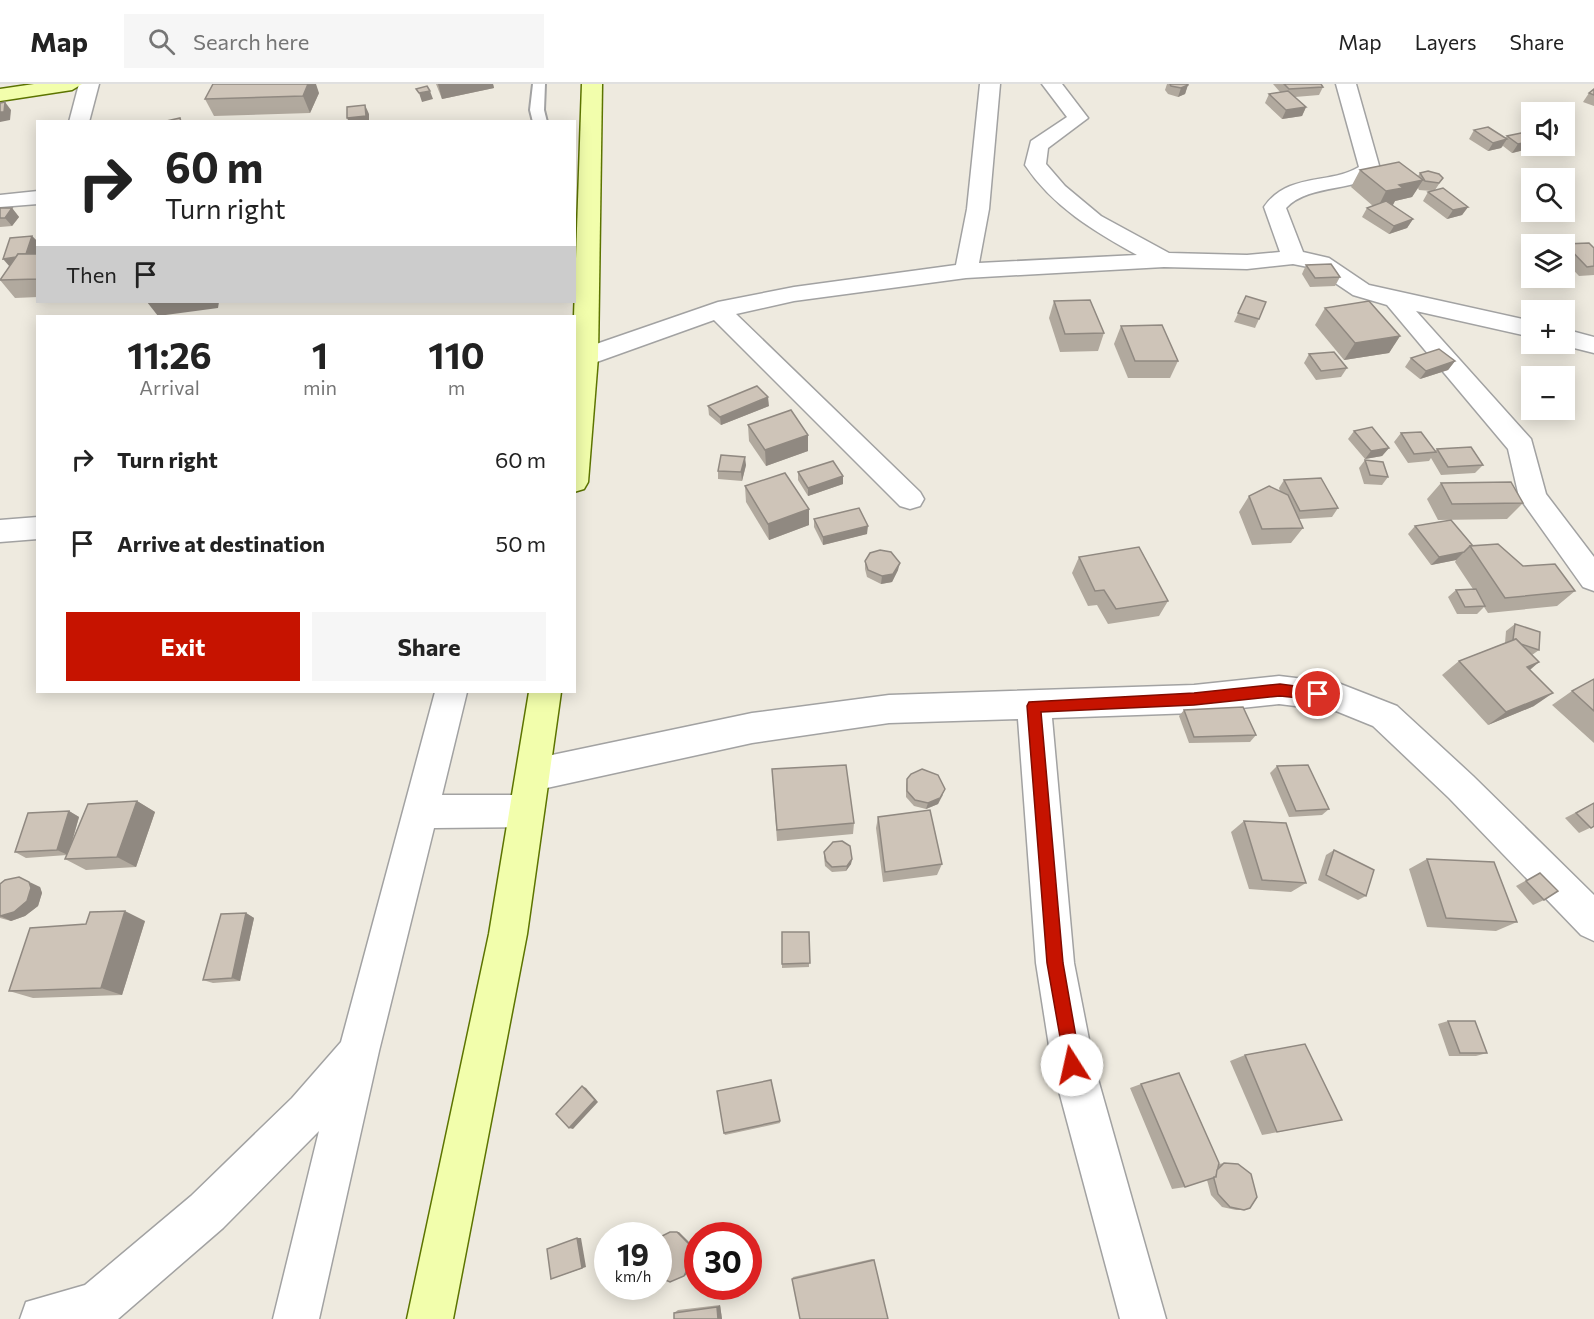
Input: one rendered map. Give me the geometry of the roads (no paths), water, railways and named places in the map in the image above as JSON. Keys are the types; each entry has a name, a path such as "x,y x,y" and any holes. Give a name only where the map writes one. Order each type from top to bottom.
{"street":[{"path":"0,95 72,84"},
{"path":"80,120 89,84"},
{"path":"576,459 585,357 581,242 583,129 592,84"},
{"path":"966,271 978,209 990,84"},
{"path":"1052,84 1078,118 1038,145 1035,165 1057,191 1093,222 1164,260"},
{"path":"1293,256 1275,207 1278,203 1297,190 1363,174 1370,169 1346,84"},
{"path":"0,201 36,197"},
{"path":"585,357 718,310 794,294 966,271 1164,260 1248,262 1293,256 1321,263 1361,290 1521,326"},
{"path":"1397,300 1402,310 1521,446 1533,497 1594,579"},
{"path":"718,310 910,499"},
{"path":"1575,341 1594,345"},
{"path":"0,531 36,528"},
{"path":"422,812 529,793 752,728 889,709 1194,699 1280,690 1338,697 1385,716 1461,787 1594,922"},
{"path":"296,1319 359,1051 451,693"},
{"path":"430,1319 508,934 545,693"},
{"path":"1034,706 1055,963 1072,1065 1143,1319"},
{"path":"43,1319 97,1306 207,1212 307,1113 359,1051"}],"lane":[{"path":"539,84 537,111 539,120"}]}
